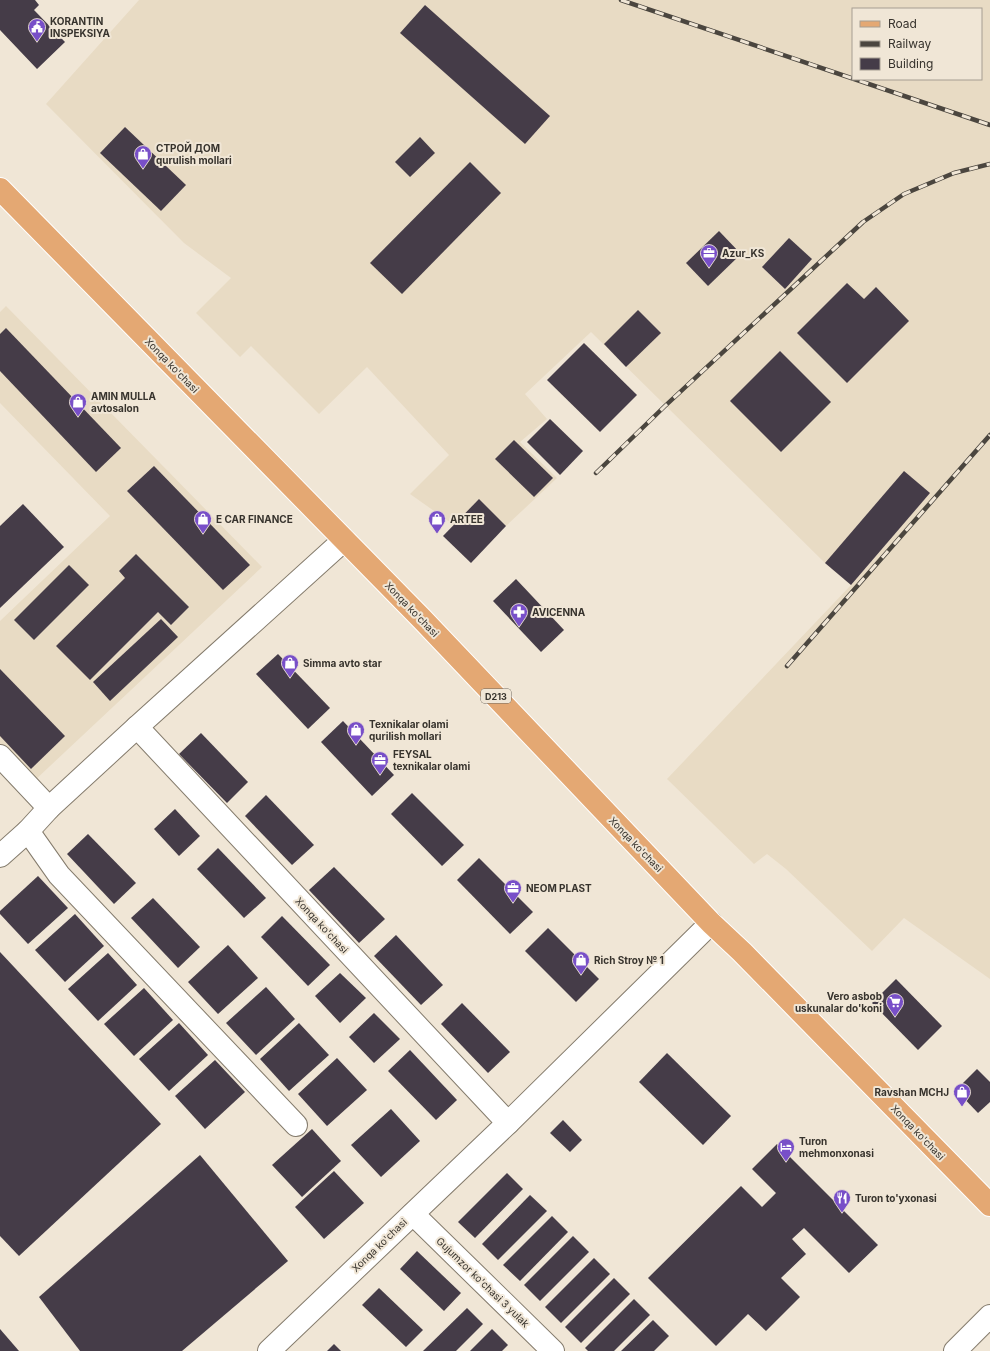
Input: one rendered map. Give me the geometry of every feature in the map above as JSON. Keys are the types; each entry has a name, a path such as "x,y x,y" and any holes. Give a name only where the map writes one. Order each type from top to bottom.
{"main road":[{"name":"Xonqa ko'chasi","path":"0,189 422,619 711,923 742,952 990,1205"}],"street":[{"path":"0,856 28,831 49,808 137,727 344,540"},
{"name":"Xonqa ko'chasi","path":"137,727 508,1124"},
{"path":"0,756 49,808"},
{"path":"28,831 59,875 296,1125"},
{"name":"Xonqa ko'chasi","path":"268,1351 508,1124 711,923"},
{"name":"Gujumzor ko'chasi 3 yulak","path":"413,1214 553,1351"},
{"path":"955,1351 990,1316"}],"shaded area":[{"path":"139,0 990,0 990,979 904,918 872,951 786,869 767,854 754,864 667,779 851,585 825,563 591,332 525,394 547,419 520,442 557,478 506,526 479,500 454,525 410,494 449,455 367,367 319,414 251,346 240,357 196,313 231,278 184,243 46,104"},
{"path":"6,306 262,567 33,782 0,747 0,621 110,516 0,403 0,312"}],"building":[{"path":"0,0 35,0 39,5 34,10 65,42 37,69 0,30"},
{"path":"425,5 550,116 525,144 400,33"},
{"name":"СТРОЙ ДОМ qurulish mollari","path":"125,127 186,185 161,211 100,153"},
{"path":"420,137 435,153 410,177 395,162"},
{"path":"470,162 501,193 402,294 370,263"},
{"path":"719,231 741,254 708,286 686,263"},
{"path":"789,238 812,259 785,289 762,267"},
{"path":"847,283 864,299 876,287 909,321 847,383 797,333"},
{"path":"638,310 661,333 626,367 604,344"},
{"path":"6,328 121,448 96,472 0,371 0,334"},
{"path":"584,343 637,395 600,432 547,380"},
{"path":"780,351 831,402 781,452 730,401"},
{"path":"550,419 583,451 560,475 527,442"},
{"path":"514,440 553,478 534,497 495,459"},
{"path":"154,466 250,565 223,590 127,491"},
{"path":"904,471 930,493 851,585 825,563"},
{"path":"479,499 506,526 471,563 443,536"},
{"path":"23,504 64,547 0,608 0,526"},
{"path":"136,554 189,607 171,625 158,612 90,680 56,646 125,578 119,571"},
{"path":"69,565 89,585 34,640 14,620"},
{"path":"516,579 564,630 541,652 493,601"},
{"path":"161,619 178,637 110,701 93,682"},
{"path":"278,654 330,708 308,729 256,674"},
{"path":"0,669 65,736 31,769 0,736"},
{"path":"343,721 394,775 372,796 321,742"},
{"path":"201,733 248,782 227,803 179,754"},
{"path":"412,793 464,845 442,866 391,814"},
{"path":"266,795 314,845 292,865 245,816"},
{"path":"175,809 200,836 179,856 154,829"},
{"path":"88,834 136,883 114,904 67,854"},
{"path":"218,848 266,898 244,918 197,869"},
{"path":"479,858 533,912 510,934 457,880"},
{"path":"334,867 385,919 359,943 309,890"},
{"path":"38,876 68,908 28,944 0,914 0,911"},
{"path":"153,898 200,947 178,968 131,918"},
{"path":"75,914 104,946 65,982 35,950"},
{"path":"282,916 330,965 308,986 261,937"},
{"path":"548,928 599,979 576,1002 525,951"},
{"path":"396,935 443,985 421,1005 374,956"},
{"path":"228,945 258,978 218,1014 188,982"},
{"path":"0,952 161,1124 19,1256 0,1236"},
{"path":"108,953 137,985 98,1021 68,989"},
{"path":"340,973 366,998 340,1023 315,996"},
{"path":"896,979 942,1026 918,1050 872,1003"},
{"path":"266,987 295,1019 256,1055 226,1023"},
{"path":"144,988 173,1020 134,1056 104,1024"},
{"path":"462,1003 510,1052 488,1073 441,1024"},
{"path":"374,1013 400,1039 374,1063 349,1037"},
{"path":"179,1023 208,1055 169,1091 139,1059"},
{"path":"299,1023 329,1055 289,1091 260,1059"},
{"path":"410,1050 457,1100 436,1120 388,1071"},
{"path":"667,1053 731,1116 703,1145 639,1082"},
{"path":"337,1058 367,1090 327,1126 298,1094"},
{"path":"215,1060 245,1092 205,1129 175,1096"},
{"path":"977,1069 990,1082 990,1102 978,1113 956,1090"},
{"path":"391,1109 420,1141 381,1177 351,1145"},
{"path":"563,1120 582,1140 570,1152 550,1133"},
{"path":"312,1129 341,1161 302,1197 272,1165"},
{"path":"777,1144 878,1245 849,1273 804,1228 792,1239 806,1254 781,1278 800,1297 766,1331 748,1314 716,1346 648,1278 741,1186 762,1207 776,1193 752,1169"},
{"path":"200,1155 288,1261 182,1351 80,1351 39,1297"},
{"path":"334,1171 364,1203 324,1239 295,1207"},
{"path":"507,1173 523,1189 475,1238 458,1222"},
{"path":"530,1195 547,1211 498,1260 482,1244"},
{"path":"552,1216 568,1232 520,1281 503,1265"},
{"path":"573,1236 589,1252 540,1301 524,1285"},
{"path":"417,1251 461,1293 444,1311 400,1269"},
{"path":"594,1258 610,1274 561,1323 545,1307"},
{"path":"614,1278 630,1294 581,1343 565,1327"},
{"path":"379,1288 423,1330 406,1347 362,1305"},
{"path":"634,1299 650,1315 614,1351 588,1351 585,1348"},
{"path":"467,1308 483,1324 456,1351 423,1351"},
{"path":"653,1320 669,1336 654,1351 621,1351"},
{"path":"0,1329 19,1351 0,1351"},
{"path":"492,1329 508,1345 502,1351 470,1351"},
{"path":"334,1344 341,1351 327,1351"}],"railway":[{"path":"621,0 852,78"},
{"path":"857,80 990,125"},
{"path":"596,473 665,406 863,222 904,194 954,173 990,164"},
{"path":"787,666 990,435"}],"place":[{"name":"KORANTIN INSPEKSIYA","path":"37,42"},
{"name":"СТРОЙ ДОМ qurulish mollari","path":"143,169"},
{"name":"Azur_KS","path":"709,268"},
{"name":"AMIN MULLA avtosalon","path":"78,417"},
{"name":"E CAR FINANCE","path":"203,534"},
{"name":"ARTEE","path":"437,534"},
{"name":"AVICENNA","path":"519,627"},
{"name":"Simma avto star","path":"290,678"},
{"name":"Texnikalar olami qurilish mollari","path":"356,745"},
{"name":"FEYSAL texnikalar olami","path":"380,775"},
{"name":"NEOM PLAST","path":"513,903"},
{"name":"Rich Stroy № 1","path":"581,975"},
{"name":"Vero asbob uskunalar do'koni","path":"895,1017"},
{"name":"Ravshan MCHJ","path":"962,1107"},
{"name":"Turon mehmonxonasi","path":"786,1162"},
{"name":"Turon to'yxonasi","path":"842,1213"}]}
